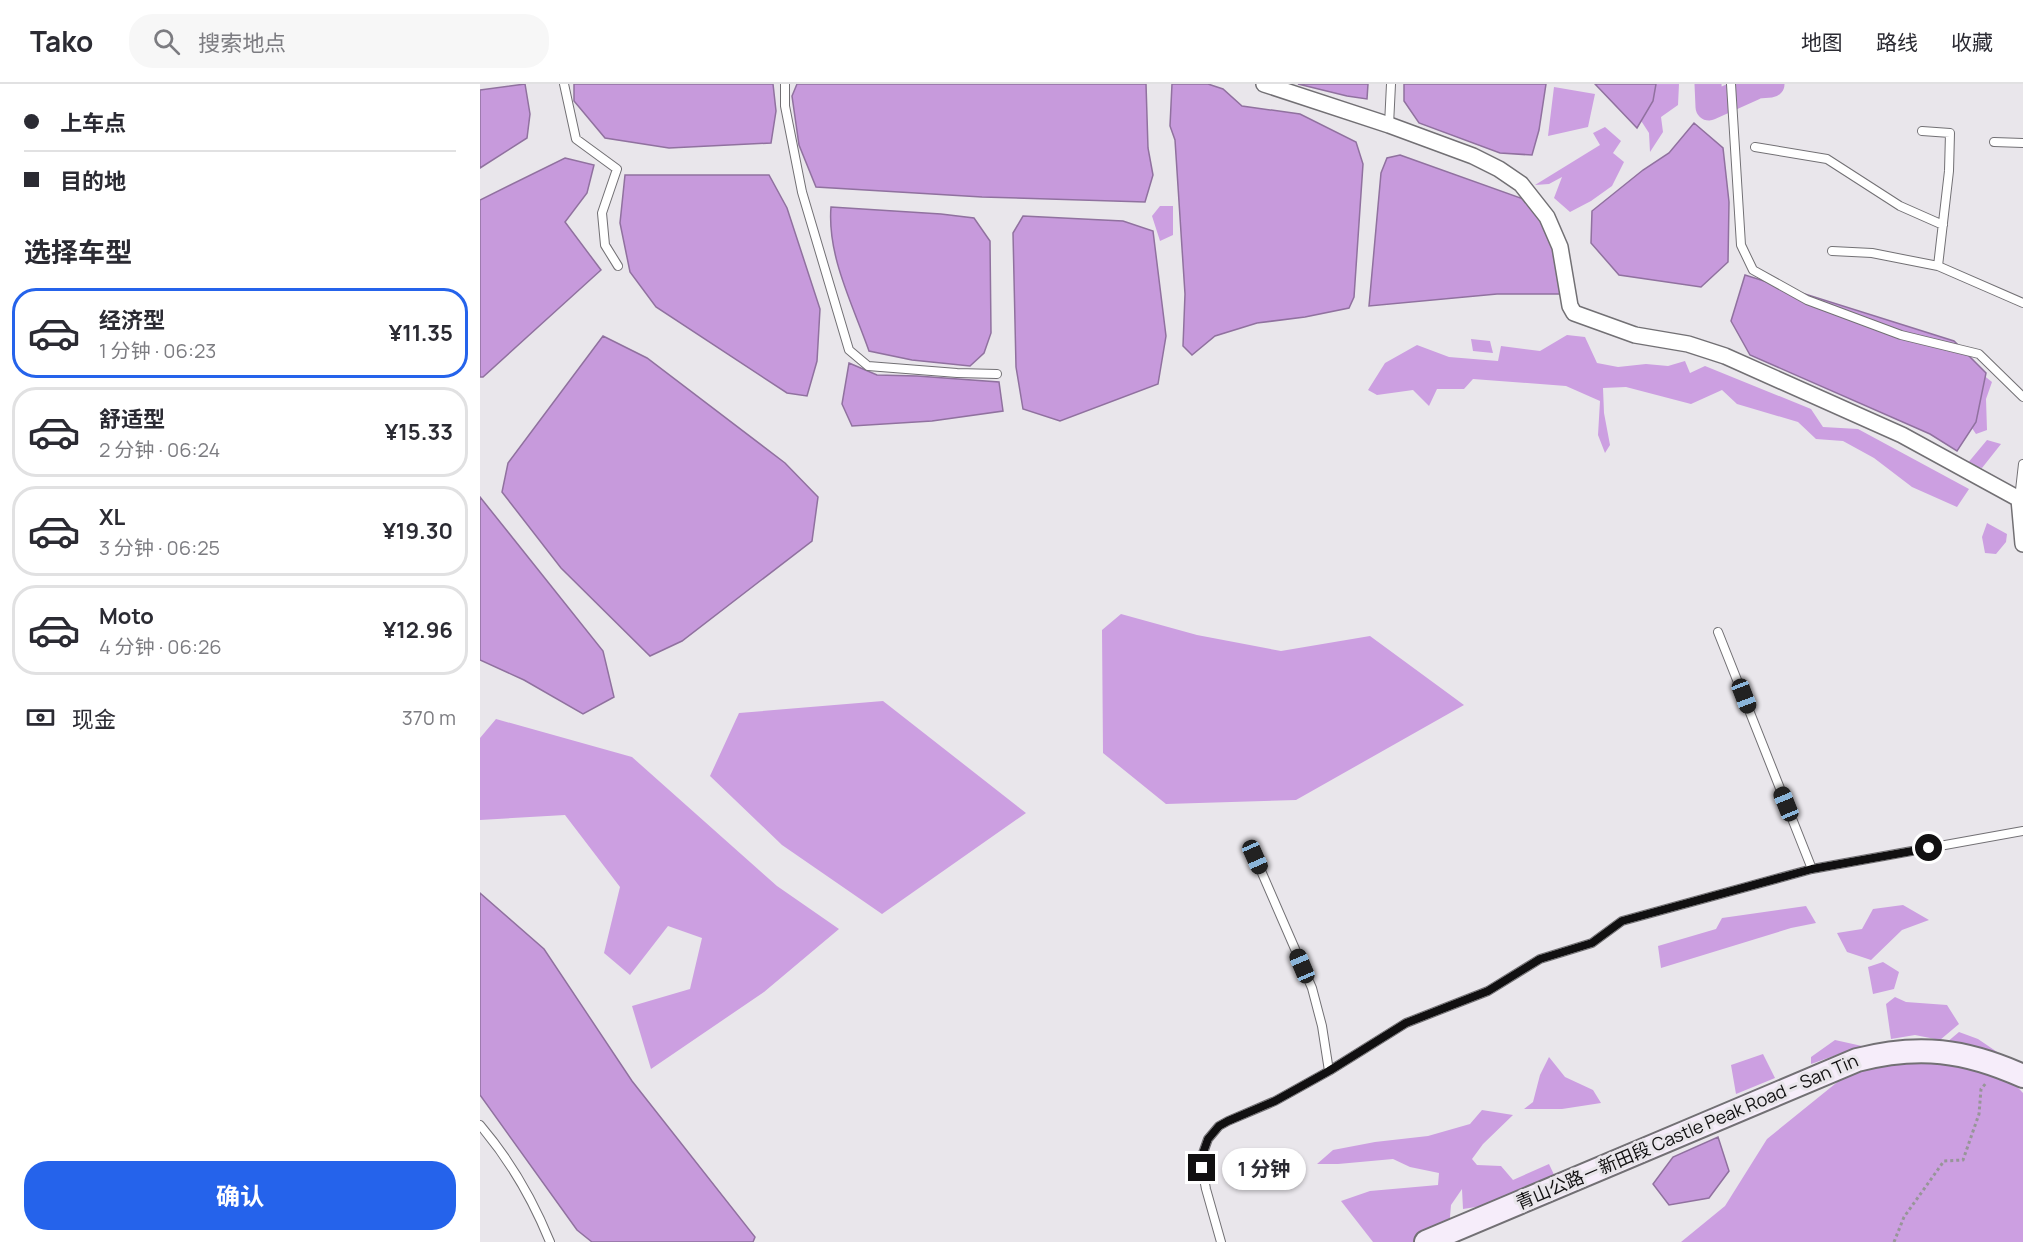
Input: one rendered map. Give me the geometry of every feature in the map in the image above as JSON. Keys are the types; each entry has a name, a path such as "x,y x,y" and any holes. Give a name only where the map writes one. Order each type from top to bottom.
{"main road":[{"name":"青山公路－新田段 Castle Peak Road – San Tin","path":"1426,1242 1857,1060 1903,1051 1932,1050 1975,1058 2023,1076"}],"street":[{"path":"1264,84 1389,125 1473,156 1499,169 1521,184 1547,217 1560,247 1570,306 1574,313 1635,335 1688,344 1725,356 1902,435 2019,499 2023,544"}],"lane":[{"path":"564,84 576,139 617,169 602,213 605,245 618,266"},
{"path":"785,84 785,106 802,192 849,351 868,366 997,374"},
{"path":"1389,125 1391,84"},
{"path":"1731,84 1741,244 1753,270 1818,304 1901,335 1979,354 2023,397"},
{"path":"1922,131 1950,133 1949,171 1938,266"},
{"path":"1994,142 2023,143"},
{"path":"1755,147 1827,159 1900,206 1943,225"},
{"path":"1832,251 1872,253 1938,266 2023,303"},
{"path":"2019,499 2023,464"},
{"path":"1718,632 1812,869"},
{"path":"1221,1242 1202,1168 1203,1153 1208,1139 1219,1126 1275,1101 1329,1071 1406,1023 1488,991 1540,959 1592,943 1622,921 1812,869 2023,831"},
{"path":"1255,857 1312,988 1322,1026 1329,1071"},
{"path":"480,1125 494,1141 529,1195 550,1242"}],"path":[{"path":"1894,1242 1904,1217 1944,1161 1963,1160 1979,1114 1981,1089 1989,1080"}],"shaded area":[{"path":"525,84 530,114 527,138 480,168 480,90"},
{"path":"574,84 773,84 776,111 771,143 669,148 605,138 574,101"},
{"path":"797,84 1146,84 1148,148 1153,175 1145,202 982,197 816,187 799,145 792,96"},
{"path":"1172,84 1208,84 1223,89 1242,106 1300,114 1356,142 1363,164 1354,297 1349,308 1305,317 1257,323 1215,336 1192,355 1183,346 1185,294 1175,140 1170,126"},
{"path":"1298,84 1368,84 1367,99 1347,96"},
{"path":"1404,84 1546,84 1539,130 1532,155 1500,153 1419,123 1404,101"},
{"path":"1595,84 1656,84 1653,101 1637,128"},
{"path":"1644,84 1679,84 1678,105 1661,117 1663,132 1650,152 1649,133 1625,96"},
{"path":"1554,87 1595,94 1588,127 1548,136"},
{"path":"1694,123 1723,148 1729,202 1728,262 1701,287 1619,275 1591,243 1592,211 1643,170 1669,153"},
{"path":"1605,127 1621,141 1613,153 1624,162 1612,186 1570,212 1554,198 1562,177 1549,184 1535,185 1600,145 1593,133"},
{"path":"1400,155 1529,201 1569,258 1564,294 1497,294 1369,306 1381,173 1387,158"},
{"path":"565,158 594,165 587,193 565,222 601,270 483,377 480,377 480,200"},
{"path":"625,175 769,175 787,208 820,309 817,361 807,396 787,393 656,307 630,272 620,223"},
{"path":"1160,206 1173,206 1173,235 1160,241 1152,216"},
{"path":"831,207 974,218 990,241 991,333 984,353 970,366 912,360 869,351 837,262 833,244"},
{"path":"1023,216 1123,221 1153,231 1166,336 1158,384 1060,421 1023,409 1016,367 1013,233"},
{"path":"1745,275 1954,341 1986,373 1976,422 1957,451 1930,434 1750,355 1731,321"},
{"path":"1567,335 1585,337 1597,363 1618,367 1646,364 1668,366 1685,361 1690,373 1705,366 1811,409 1823,427 1858,429 1969,489 1957,507 1912,487 1874,458 1843,441 1816,439 1798,422 1737,404 1722,390 1691,404 1626,387 1603,388 1604,413 1610,445 1605,453 1598,435 1600,401 1566,386 1473,379 1464,389 1437,389 1429,406 1413,390 1377,395 1368,390 1385,363 1417,345 1449,357 1498,361 1501,346 1540,351"},
{"path":"603,336 647,358 785,463 818,497 812,541 682,641 650,656 561,568 502,492 508,463"},
{"path":"1471,339 1490,341 1493,353 1473,351"},
{"path":"1967,362 1992,382 1986,399 1987,430 1976,434 1961,412"},
{"path":"849,363 877,375 999,382 1003,411 932,421 852,426 842,404"},
{"path":"1987,440 2001,444 1982,468 1967,464"},
{"path":"480,497 603,651 614,697 583,714 524,680 480,660"},
{"path":"1987,523 2007,534 2006,542 1996,554 1985,553 1982,537"},
{"path":"1121,614 1197,635 1281,651 1370,636 1464,705 1296,800 1166,804 1103,753 1102,630"},
{"path":"883,701 1026,813 882,914 782,845 710,776 739,713"},
{"path":"496,719 632,757 777,886 839,929 764,992 651,1069 632,1006 690,989 702,938 668,926 630,975 604,953 620,887 565,815 480,820 480,738"},
{"path":"480,893 544,949 632,1081 755,1237 753,1242 592,1242 577,1230 480,1095"},
{"path":"1903,905 1929,920 1902,930 1871,960 1847,952 1837,933 1862,929 1873,909"},
{"path":"1806,906 1816,923 1791,928 1661,968 1658,946 1716,929 1722,918"},
{"path":"1883,962 1899,972 1894,989 1873,994 1868,967"},
{"path":"1895,997 1906,1002 1947,1005 1959,1024 1940,1040 1915,1035 1891,1039 1886,1004"},
{"path":"1959,1032 1978,1039 2003,1056 1933,1054"},
{"path":"1835,1040 1862,1046 1811,1064 1811,1057"},
{"path":"1763,1054 1775,1078 1736,1094 1731,1065"},
{"path":"1549,1057 1565,1077 1593,1090 1601,1103 1562,1109 1524,1109 1533,1102 1540,1075"},
{"path":"1892,1061 1954,1061 2008,1077 2023,1093 2023,1242 1681,1242 1725,1206 1767,1139 1851,1071"},
{"path":"1482,1110 1513,1115 1483,1144 1472,1159 1477,1165 1501,1166 1513,1180 1549,1164 1557,1181 1508,1202 1463,1209 1462,1189 1451,1205 1449,1229 1418,1242 1373,1242 1341,1201 1370,1191 1438,1185 1439,1173 1410,1167 1393,1159 1317,1164 1333,1150 1428,1136 1470,1124"},
{"path":"1718,1137 1729,1171 1709,1198 1669,1205 1653,1184 1673,1157"}],"waterway":[{"path":"1708,84 1709,107 1758,85 1771,84"}],"route":[{"path":"1202,1168 1203,1153 1208,1139 1219,1126 1275,1101 1329,1071 1406,1023 1488,991 1540,959 1592,943 1622,921 1812,869 1929,848"}]}
